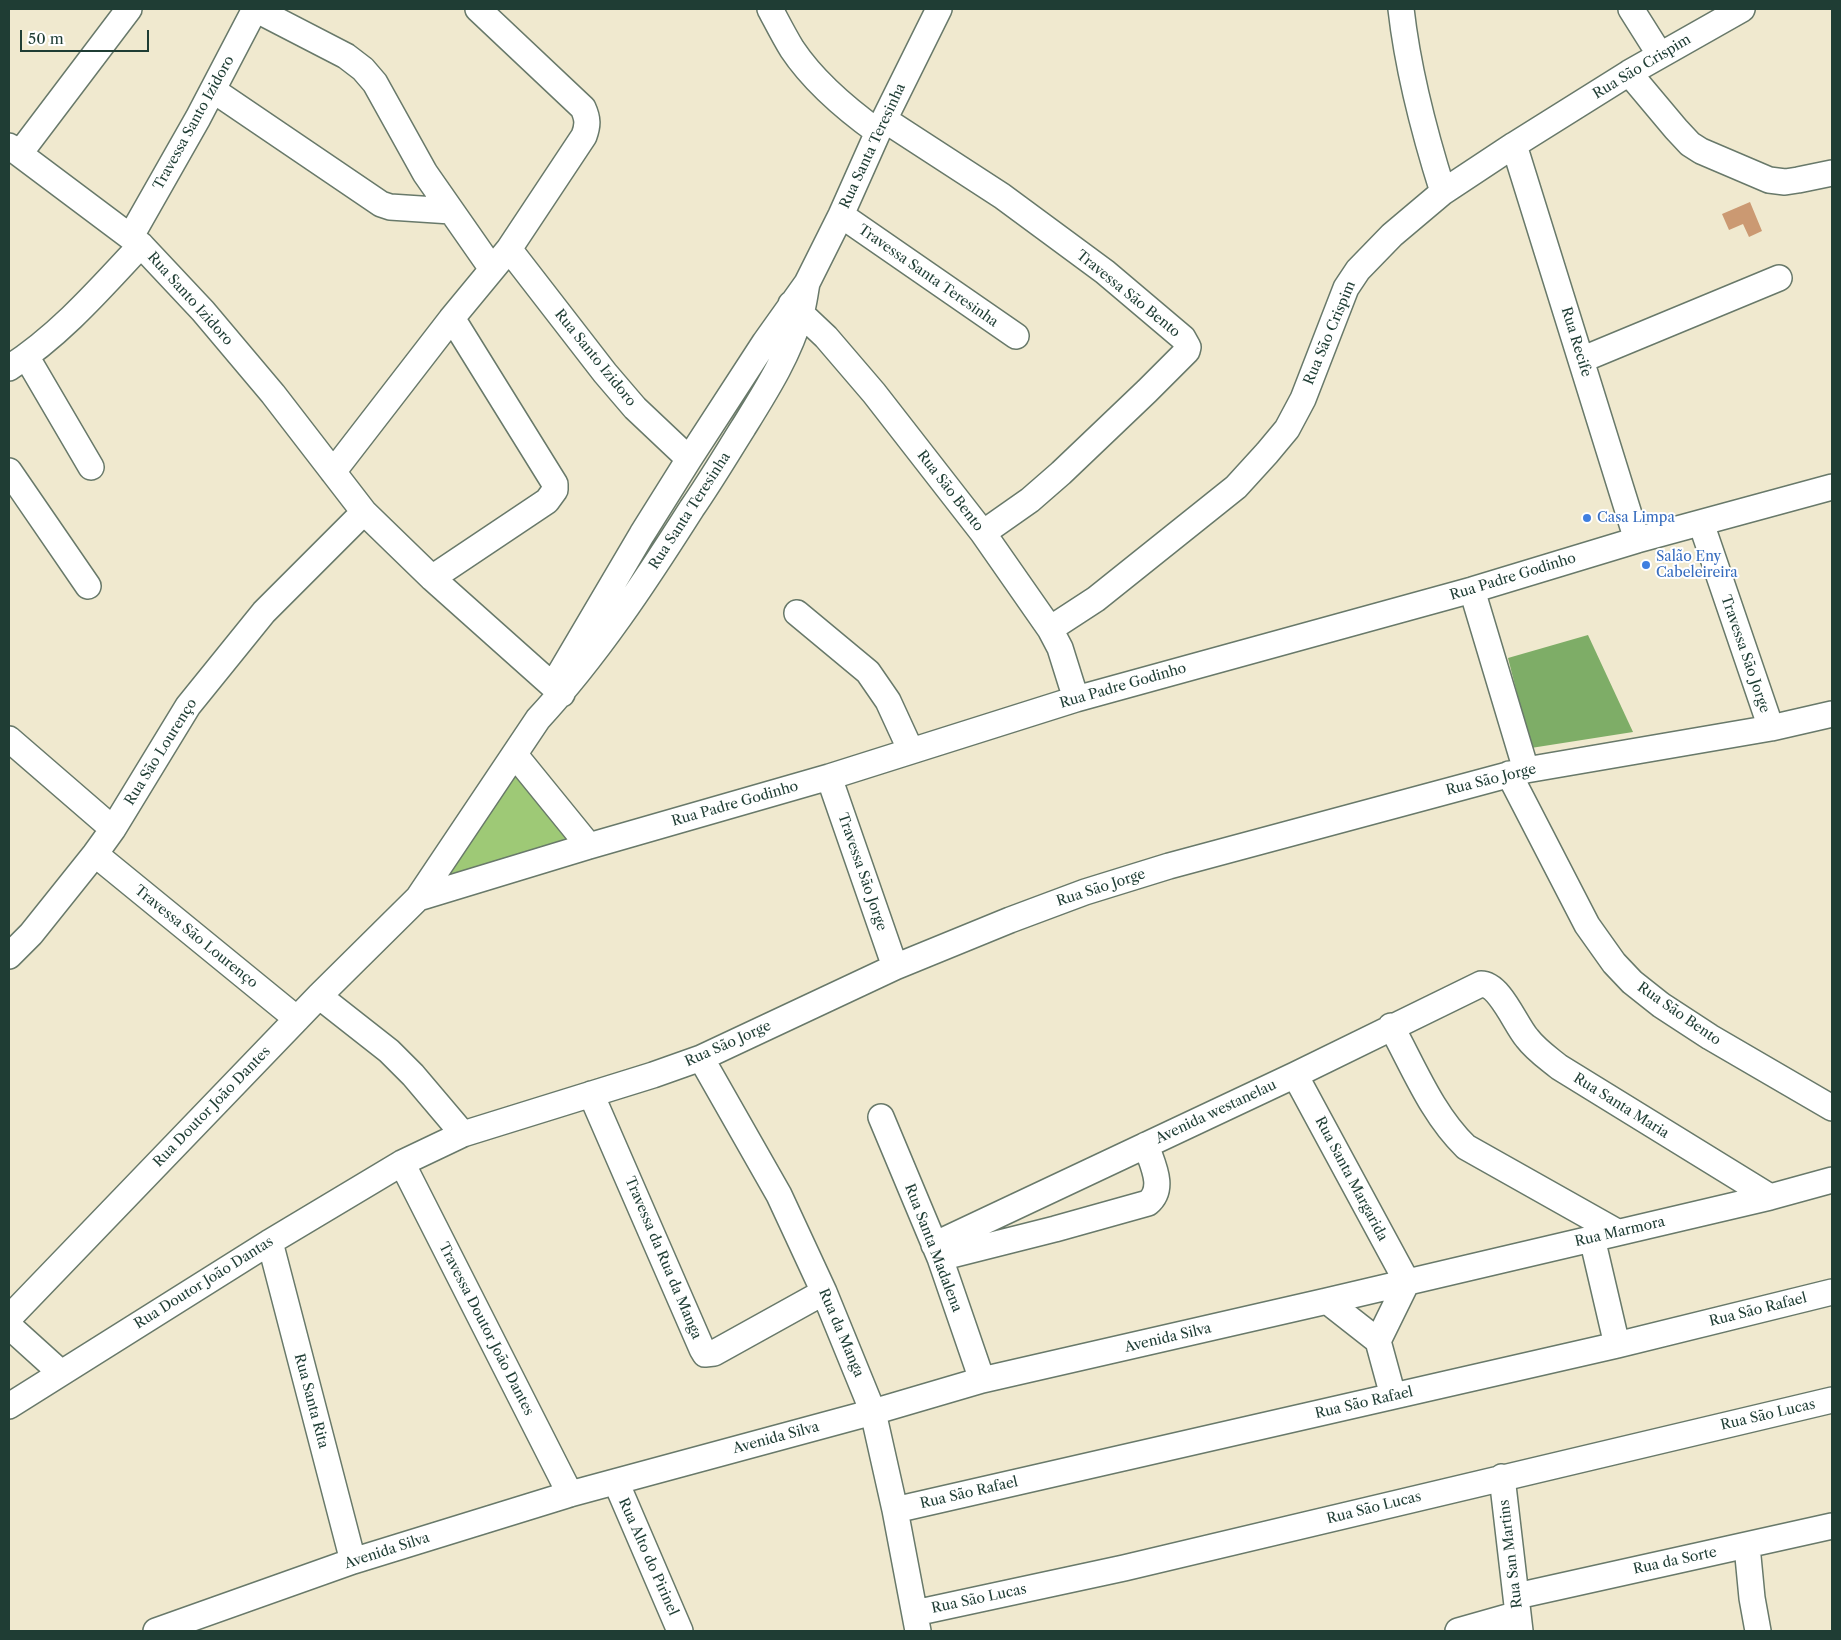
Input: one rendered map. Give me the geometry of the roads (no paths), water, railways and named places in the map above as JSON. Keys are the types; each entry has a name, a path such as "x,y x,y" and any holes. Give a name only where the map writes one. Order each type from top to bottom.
{"street":[{"name":"Rua Santo Izidoro","path":"129,9 14,150 136,241 203,311 261,379 364,512 432,578 557,690"},
{"name":"Travessa Santo Izidoro","path":"18,362 72,318 136,241 255,9"},
{"path":"255,9 346,56 363,69 375,83 425,173 492,269"},
{"path":"333,472 452,318 509,249 584,136 588,126 583,108 478,9"},
{"path":"770,9 793,50 812,72 849,110 881,126"},
{"name":"Rua Santa Teresinha","path":"557,690 598,647 641,587 769,388 786,354 796,308 807,283 939,9"},
{"path":"1401,9 1403,28 1424,131 1443,192"},
{"path":"1631,9 1660,55"},
{"name":"Rua São Crispim","path":"1050,629 1096,599 1236,487 1267,453 1287,429 1302,399 1346,288 1358,270 1392,236 1443,192 1514,145 1629,73 1742,9"},
{"path":"1629,73 1676,129 1690,144 1700,151 1769,180 1785,182 1832,173"},
{"path":"213,90 381,204 390,208 451,212"},
{"name":"Travessa São Bento","path":"881,126 1002,196 1104,272 1183,338 1188,347 1181,357 1147,392 1062,473 1030,500 983,534"},
{"name":"Rua Recife","path":"1514,145 1637,540"},
{"name":"Travessa Santa Teresinha","path":"841,215 1016,336"},
{"name":"Rua Santo Izidoro","path":"509,249 605,373 635,408 689,459"},
{"path":"1581,360 1779,278"},
{"name":"Rua Santa Teresinha","path":"418,898 557,690 612,583 689,459 796,308"},
{"name":"Rua São Bento","path":"796,308 826,337 874,393 983,534 1050,629 1060,648 1076,699"},
{"path":"432,578 547,501 555,490 555,484 452,318"},
{"path":"18,362 90,467"},
{"path":"9,471 88,586"},
{"name":"Rua Padre Godinho","path":"418,898 589,846 829,777 1076,699 1472,590 1637,540 1832,487"},
{"name":"Rua São Lourenço","path":"9,956 31,934 113,829 188,706 264,612 364,512"},
{"name":"Travessa São Jorge","path":"1700,523 1771,728"},
{"path":"1472,590 1517,772"},
{"path":"797,613 868,672 888,701 911,751"},
{"name":"Rua São Jorge","path":"402,1163 463,1134 653,1075 701,1058 895,967 1085,892 1169,866 1517,772 1771,728 1832,714"},
{"path":"9,739 113,829"},
{"path":"515,755 589,846"},
{"name":"Rua São Bento","path":"1517,772 1587,925 1614,963 1632,982 1661,1005 1710,1038 1832,1108"},
{"name":"Travessa São Jorge","path":"829,777 895,967"},
{"name":"Travessa São Lourenço","path":"95,854 297,1019"},
{"name":"Rua Doutor João Dantes","path":"9,1318 319,996 418,898"},
{"name":"Avenida westanelau","path":"937,1252 1146,1145 1295,1075 1391,1026 1481,984 1486,984 1496,990"},
{"name":"Rua Santa Maria","path":"1496,990 1527,1038 1541,1054 1641,1119 1770,1197"},
{"path":"319,996 389,1051 413,1075 463,1134"},
{"path":"1391,1026 1440,1118 1466,1147 1617,1232"},
{"name":"Rua da Manga","path":"701,1058 779,1195 824,1292 873,1412 895,1510 916,1622"},
{"name":"Rua Santa Margarida","path":"1295,1075 1407,1282"},
{"name":"Travessa da Rua da Manga","path":"591,1094 705,1354 714,1353 824,1292"},
{"name":"Rua Santa Madalena","path":"881,1117 937,1252 982,1380"},
{"path":"937,1252 1055,1229 1148,1202 1154,1198 1158,1182 1146,1145"},
{"name":"Rua Doutor João Dantas","path":"9,1406 270,1242 402,1163"},
{"name":"Travessa Doutor João Dantes","path":"402,1163 570,1494"},
{"name":"Rua Marmora","path":"1407,1282 1770,1197 1832,1180"},
{"path":"1592,1238 1617,1345"},
{"name":"Rua Santa Rita","path":"270,1242 353,1561"},
{"path":"1378,1341 1407,1282"},
{"name":"Avenida Silva","path":"156,1631 353,1561 570,1494 873,1412 982,1380 1407,1282"},
{"name":"Rua São Rafael","path":"895,1510 1617,1345 1832,1292"},
{"path":"1327,1301 1378,1341 1393,1396"},
{"path":"9,1326 61,1373"},
{"name":"Rua São Lucas","path":"916,1622 1134,1566 1832,1400"},
{"name":"Rua San Martins","path":"1502,1477 1518,1614"},
{"name":"Rua Alto do Pirinel","path":"616,1482 680,1631"},
{"name":"Rua da Sorte","path":"1458,1631 1747,1546 1832,1526"},
{"path":"1747,1546 1752,1598 1758,1631"}],"place":[{"name":"Casa Limpa","path":"1587,518"},
{"name":"Salão Eny Cabeleireira","path":"1646,565"}]}
